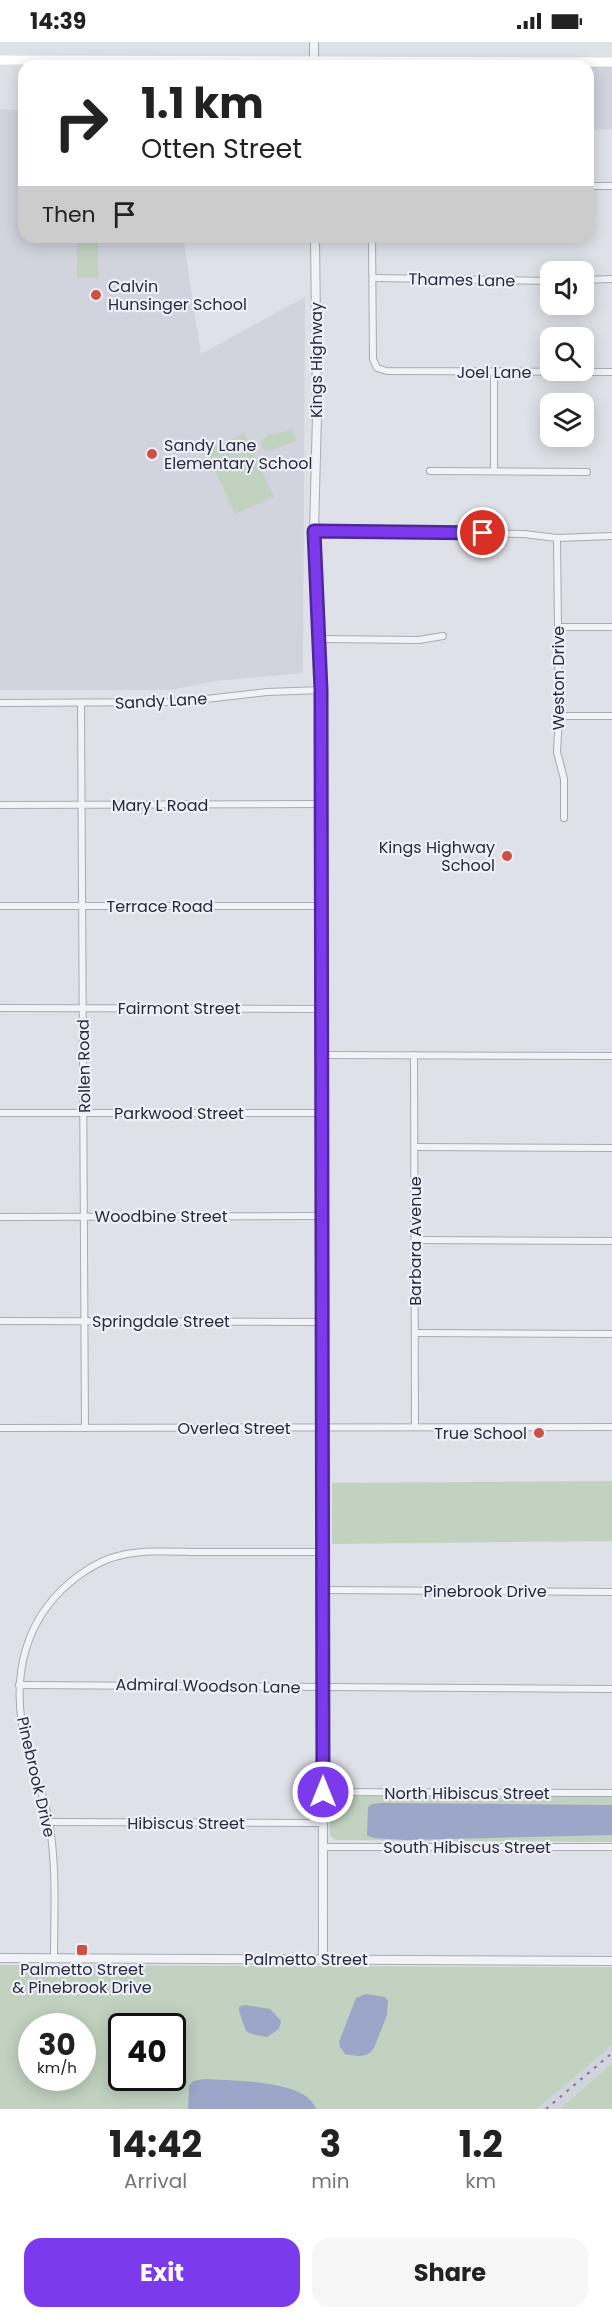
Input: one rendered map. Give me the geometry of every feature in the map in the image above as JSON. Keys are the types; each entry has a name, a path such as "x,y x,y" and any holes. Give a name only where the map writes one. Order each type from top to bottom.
{"main road":[{"path":"0,60 18,60"},
{"path":"594,62 612,62"}],"street":[{"path":"314,42 314,60"},
{"path":"594,186 612,186"},
{"name":"Kings Highway","path":"315,243 317,415 314,531 321,690 323,1959"},
{"path":"372,243 373,278"},
{"name":"Thames Lane","path":"373,278 540,281"},
{"name":"Joel Lane","path":"373,278 373,359 376,368 387,371 612,372"},
{"path":"594,280 612,279"},
{"path":"494,372 494,471"},
{"path":"430,471 586,472"},
{"path":"314,531 524,534 557,538 612,536"},
{"name":"Weston Drive","path":"557,538 559,627 557,752 564,779 564,818"},
{"path":"559,627 612,627"},
{"path":"320,639 419,640 443,636"},
{"name":"Sandy Lane","path":"0,703 180,702 267,692 321,690"},
{"name":"Rollen Road","path":"81,704 85,1428"},
{"path":"559,716 612,716"},
{"name":"Mary L Road","path":"0,805 320,804"},
{"name":"Terrace Road","path":"0,906 320,906"},
{"name":"Fairmont Street","path":"0,1008 321,1008"},
{"path":"322,1055 612,1056"},
{"name":"Barbara Avenue","path":"414,1055 415,1426"},
{"name":"Parkwood Street","path":"0,1113 322,1113"},
{"path":"415,1148 612,1148"},
{"name":"Woodbine Street","path":"0,1217 321,1216"},
{"path":"415,1240 612,1241"},
{"name":"Springdale Street","path":"0,1321 322,1322"},
{"path":"415,1333 612,1334"},
{"name":"Overlea Street","path":"0,1428 612,1427"},
{"name":"Pinebrook Drive","path":"54,1958 54,1865 49,1822 24,1734 19,1685 21,1664 28,1639 50,1603 80,1574 115,1557 154,1552 322,1552"},
{"name":"Pinebrook Drive","path":"322,1590 612,1592"},
{"name":"Admiral Woodson Lane","path":"19,1685 612,1689"},
{"name":"North Hibiscus Street","path":"323,1792 612,1793"},
{"name":"Hibiscus Street","path":"49,1822 323,1823"},
{"name":"South Hibiscus Street","path":"322,1847 612,1847"},
{"name":"Palmetto Street","path":"0,1958 612,1961"}],"shaded area":[{"path":"594,66 612,66 612,129 594,130"},
{"name":"Sandy Lane Elementary School","path":"0,109 18,110 18,243 184,243 201,354 305,297 303,673 216,681 170,690 0,690"},
{"path":"612,2045 612,2063 560,2109 537,2109"}],"green space":[{"path":"77,243 98,243 98,278 77,278"},
{"path":"293,430 297,441 268,451 262,448 262,440 269,435"},
{"path":"244,433 274,497 235,514 206,451"},
{"path":"612,1481 612,1541 332,1544 332,1483"},
{"path":"365,1796 612,1797 612,1842 336,1840 330,1836 329,1806 332,1802 340,1798"},
{"path":"0,1965 612,1967 612,2045 537,2109 0,2109"},
{"path":"611,2064 612,2109 560,2109"}],"water":[{"path":"381,1803 612,1805 612,1835 405,1840 373,1838 367,1835 368,1807"},
{"path":"366,1994 385,1997 388,2001 387,2015 374,2048 368,2054 361,2056 345,2054 339,2042 356,1998"},
{"path":"245,2005 270,2009 281,2021 279,2029 267,2037 246,2031 239,2011 239,2007"},
{"path":"204,2079 248,2081 283,2087 310,2099 316,2109 188,2109 189,2086 193,2081"}],"railway":[{"path":"546,2109 612,2053"}],"place":[{"name":"Calvin Hunsinger School","path":"96,295"},
{"name":"Sandy Lane Elementary School","path":"152,454"},
{"name":"Kings Highway School","path":"507,856"},
{"name":"True School","path":"539,1433"},
{"name":"Palmetto Street & Pinebrook Drive","path":"82,1950"}],"route":[{"path":"323,1792 320,906 322,742 320,639 314,531 483,533"}]}
